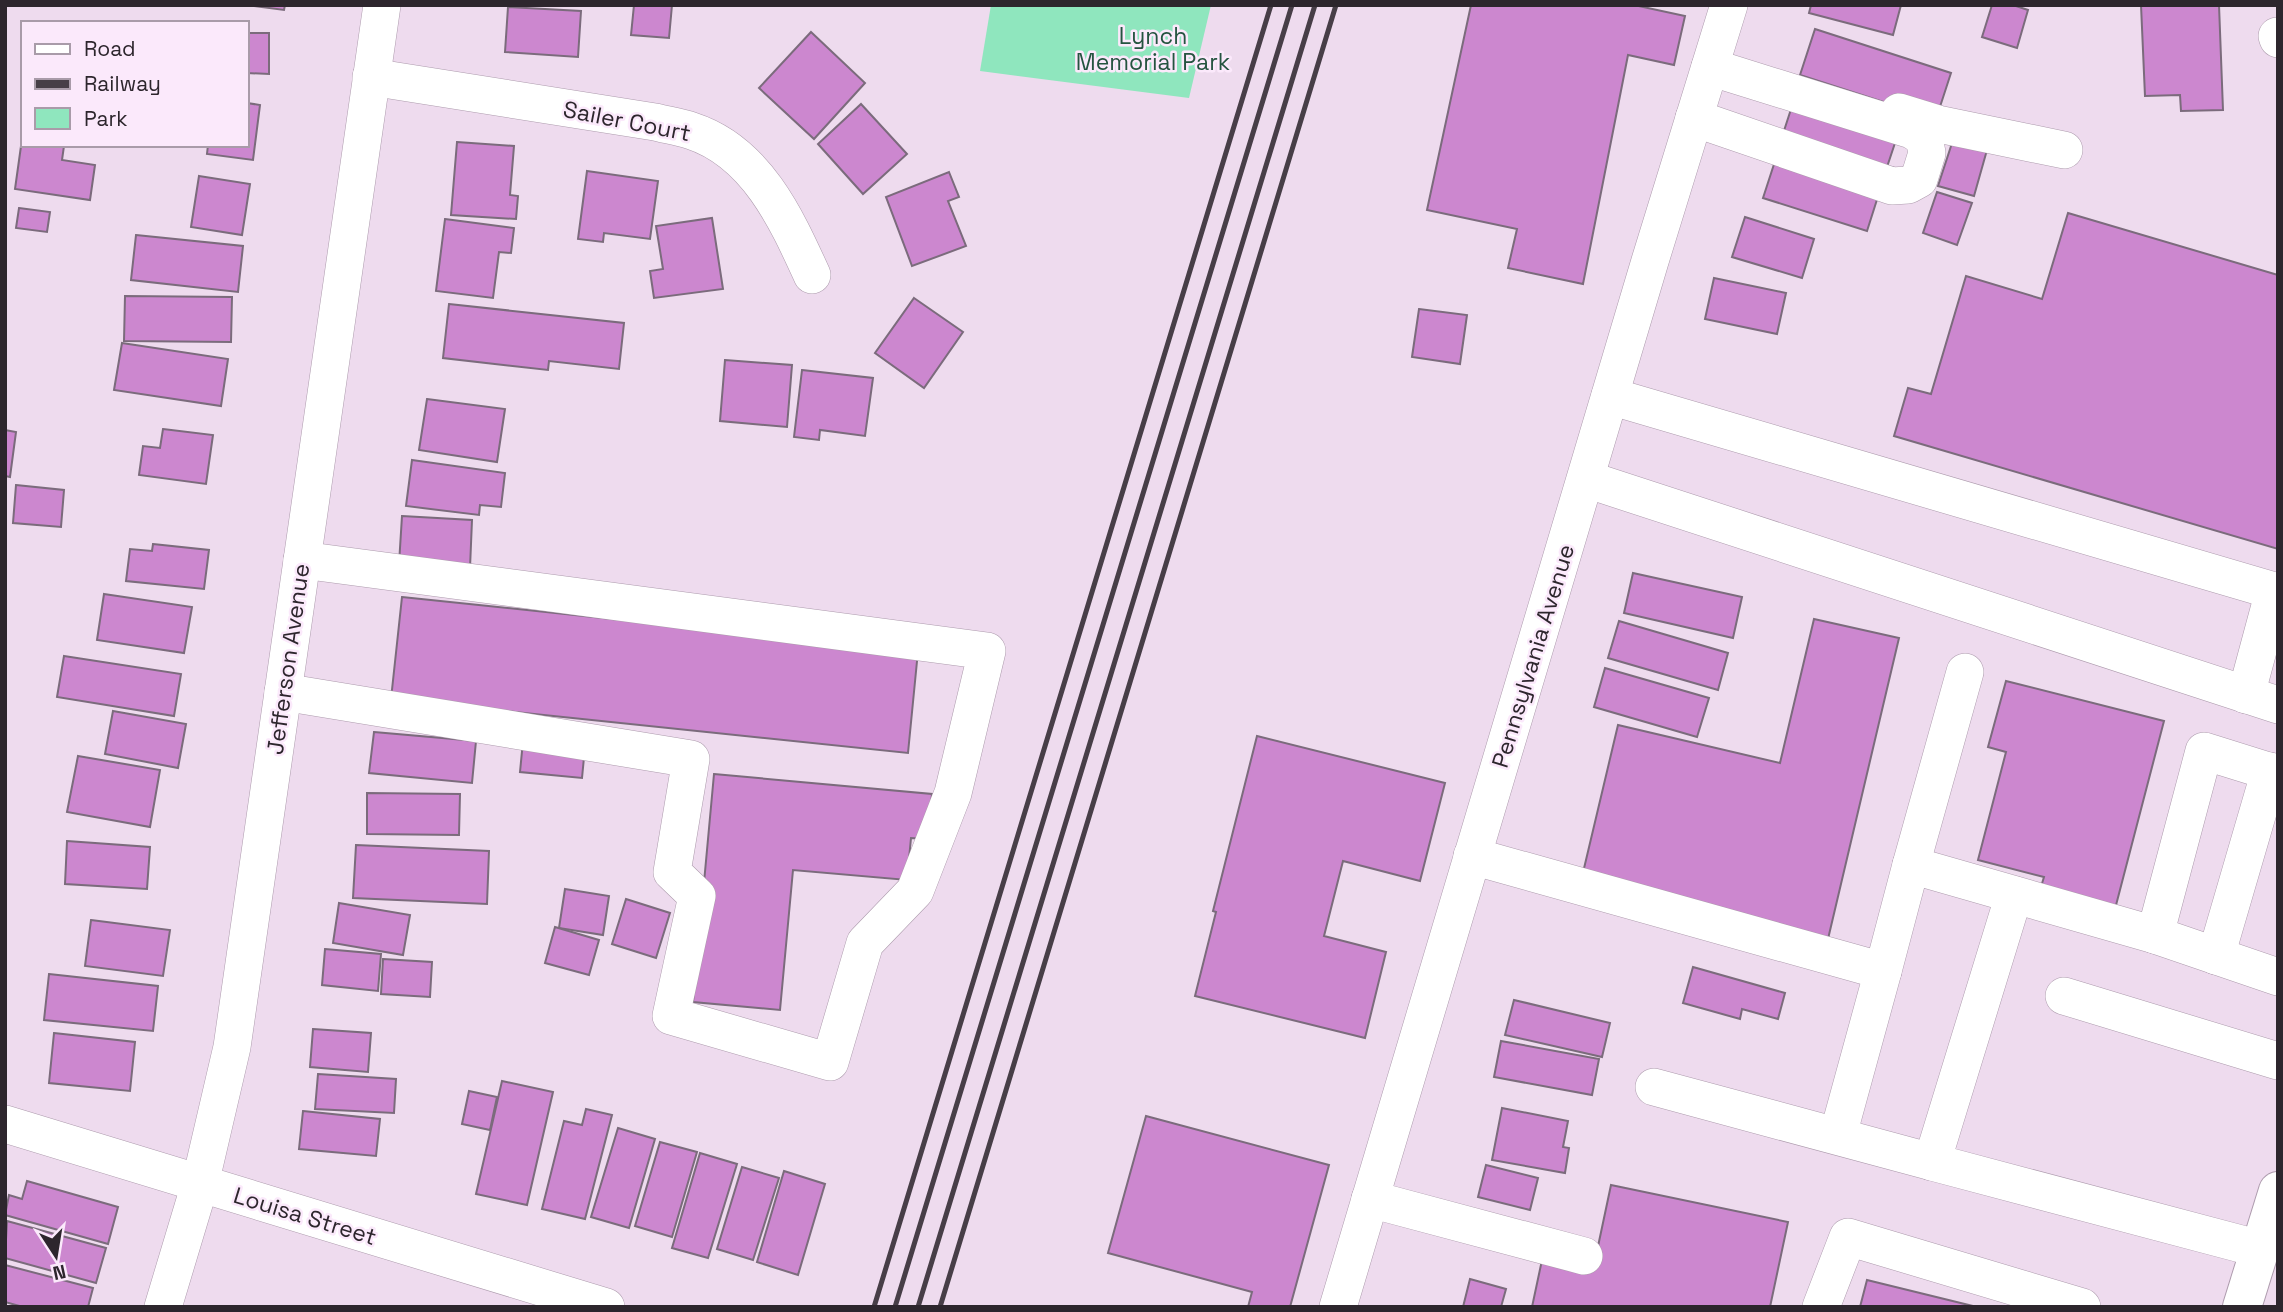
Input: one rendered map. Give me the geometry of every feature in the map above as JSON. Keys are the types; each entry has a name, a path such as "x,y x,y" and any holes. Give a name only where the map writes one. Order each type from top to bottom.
{"main road":[{"path":"2242,1307 2278,1191"}],"street":[{"name":"Jefferson Avenue","path":"163,1307 200,1184 232,1047 382,5"},
{"name":"Pennsylvania Avenue","path":"1342,1306 1370,1199 1472,856 1729,5"},
{"path":"1710,67 1745,62 1938,124 2064,150"},
{"path":"1694,118 1892,186 1908,185 1919,179 1927,153 1924,138 1912,130 1710,67"},
{"name":"Sailer Court","path":"371,77 655,122 693,131 727,149 754,172 774,200 812,275"},
{"path":"1586,479 2262,700 2276,591 1610,396"},
{"path":"283,692 691,759 672,872 697,896 671,1016 830,1062 865,943 915,891 953,793 987,650 302,560"},
{"path":"1838,1135 1965,672"},
{"path":"2155,936 2204,751 2274,773 2216,956"},
{"path":"1472,856 1883,971"},
{"path":"1911,865 2155,936 2278,977"},
{"path":"1932,1162 2014,895"},
{"path":"2064,996 2278,1061"},
{"path":"1654,1087 2260,1249"},
{"name":"Louisa Street","path":"5,1125 606,1307"},
{"path":"1370,1199 1584,1256"},
{"path":"1821,1307 1849,1237 2082,1307"}],"green space":[{"name":"Lynch Memorial Park","path":"991,5 1211,5 1189,98 980,71"}],"building":[{"path":"246,5 285,5 284,10"},
{"path":"634,5 672,5 669,38 631,35"},
{"path":"1471,5 1634,5 1685,16 1674,65 1628,55 1583,284 1508,268 1517,229 1427,210"},
{"path":"1811,5 1901,5 1893,35 1809,13"},
{"path":"1992,5 2013,5 2028,10 2017,48 1982,37"},
{"path":"2141,5 2219,5 2223,110 2181,111 2180,95 2145,96"},
{"path":"508,7 581,11 578,57 505,52"},
{"path":"1815,29 1951,73 1936,119 1800,75"},
{"path":"811,32 865,83 814,139 759,88"},
{"path":"248,33 269,33 269,74 248,73"},
{"path":"1794,100 1898,134 1884,176 1780,143"},
{"path":"248,103 260,105 253,160 207,154 208,147 248,147"},
{"path":"861,104 907,154 863,194 818,144"},
{"path":"1953,140 1987,150 1974,196 1938,186"},
{"path":"457,142 514,146 510,195 518,196 516,219 451,215"},
{"path":"21,146 64,147 62,160 95,165 90,200 15,189"},
{"path":"1777,155 1881,187 1867,231 1763,198"},
{"path":"587,171 658,181 650,239 604,233 603,242 578,239"},
{"path":"949,172 959,197 948,201 966,246 912,266 886,197"},
{"path":"199,176 250,184 242,235 191,227"},
{"path":"1937,192 1972,203 1957,245 1923,233"},
{"path":"19,208 50,212 47,232 16,228"},
{"path":"2068,213 2278,275 2278,549 1894,436 1908,388 1931,394 1966,276 2042,299"},
{"path":"1745,217 1814,239 1802,278 1732,257"},
{"path":"712,218 723,289 654,298 650,271 663,269 656,226"},
{"path":"445,219 514,228 511,253 499,252 493,298 436,291"},
{"path":"136,235 243,246 238,292 131,280"},
{"path":"1714,278 1786,293 1777,334 1705,319"},
{"path":"125,296 232,297 231,342 124,341"},
{"path":"914,298 963,332 924,388 875,353"},
{"path":"449,304 624,323 619,369 549,361 548,370 443,358"},
{"path":"1419,309 1467,315 1460,364 1412,357"},
{"path":"122,343 228,359 221,406 114,390"},
{"path":"725,360 792,365 787,427 720,421"},
{"path":"802,370 873,378 865,436 820,430 819,440 794,437"},
{"path":"427,399 505,409 497,462 419,450"},
{"path":"163,429 213,435 206,484 139,475 143,446 160,448"},
{"path":"5,430 16,432 10,477 5,476"},
{"path":"412,460 505,473 501,507 480,505 479,515 406,506"},
{"path":"16,485 64,490 61,527 13,523"},
{"path":"402,516 472,520 470,568 399,564"},
{"path":"153,544 209,550 204,589 126,581 130,549 152,551"},
{"path":"1633,573 1742,597 1733,638 1624,613"},
{"path":"104,594 192,607 184,653 97,640"},
{"path":"402,597 918,651 908,753 391,699"},
{"path":"1814,619 1899,638 1828,939 1581,881 1618,725 1780,763"},
{"path":"1619,621 1728,653 1718,690 1608,658"},
{"path":"64,656 181,674 174,716 57,697"},
{"path":"1605,668 1709,698 1697,737 1594,707"},
{"path":"2006,681 2164,721 2115,909 2040,890 2044,877 1978,860 2006,752 1988,747"},
{"path":"113,711 186,724 178,768 105,754"},
{"path":"374,732 476,741 472,783 369,773"},
{"path":"1257,736 1445,783 1420,881 1343,861 1324,936 1386,952 1365,1038 1195,996 1216,912 1213,911"},
{"path":"523,741 585,747 582,778 520,772"},
{"path":"78,756 160,770 150,827 67,812"},
{"path":"714,774 932,794 928,839 911,838 907,880 793,870 780,1010 693,1002"},
{"path":"367,793 460,794 459,835 367,834"},
{"path":"67,841 150,847 147,889 65,884"},
{"path":"356,845 489,851 487,904 353,898"},
{"path":"565,889 609,896 603,935 559,928"},
{"path":"626,899 670,913 656,958 612,944"},
{"path":"339,903 410,915 403,955 333,943"},
{"path":"91,920 170,930 163,976 85,966"},
{"path":"555,927 599,940 589,975 545,963"},
{"path":"325,949 381,954 378,991 322,985"},
{"path":"383,959 432,962 430,997 381,994"},
{"path":"1693,967 1785,993 1778,1019 1742,1009 1740,1019 1683,1003"},
{"path":"49,974 158,986 153,1031 44,1020"},
{"path":"1514,1000 1610,1023 1602,1057 1505,1035"},
{"path":"313,1029 371,1033 368,1072 310,1067"},
{"path":"54,1033 135,1042 130,1091 49,1083"},
{"path":"1501,1041 1599,1059 1592,1095 1494,1077"},
{"path":"318,1074 396,1079 394,1113 315,1109"},
{"path":"502,1081 553,1092 527,1205 476,1194"},
{"path":"469,1091 497,1097 490,1130 462,1124"},
{"path":"1502,1108 1568,1121 1563,1147 1569,1148 1565,1173 1492,1160"},
{"path":"586,1109 612,1115 585,1219 542,1209 564,1121 582,1125"},
{"path":"303,1111 380,1119 376,1156 299,1149"},
{"path":"1146,1116 1329,1165 1290,1307 1248,1307 1252,1292 1108,1253"},
{"path":"618,1128 655,1139 629,1228 591,1217"},
{"path":"660,1142 697,1152 672,1237 635,1226"},
{"path":"700,1153 737,1164 708,1258 672,1248"},
{"path":"1486,1165 1538,1178 1530,1210 1478,1197"},
{"path":"742,1167 779,1178 753,1260 717,1249"},
{"path":"784,1171 825,1184 798,1275 757,1262"},
{"path":"27,1181 118,1207 108,1244 5,1215 9,1195 22,1199"},
{"path":"1611,1185 1788,1222 1770,1307 1532,1307 1542,1260 1593,1270"},
{"path":"7,1221 106,1248 96,1283 5,1258"},
{"path":"5,1265 93,1288 88,1307 23,1307 5,1302"},
{"path":"1470,1279 1506,1289 1501,1307 1463,1307"},
{"path":"1867,1280 1977,1307 1860,1307"}],"railway":[{"path":"874,1307 1271,5"},
{"path":"895,1307 1292,5"},
{"path":"918,1307 1315,5"},
{"path":"940,1307 1336,5"}]}
